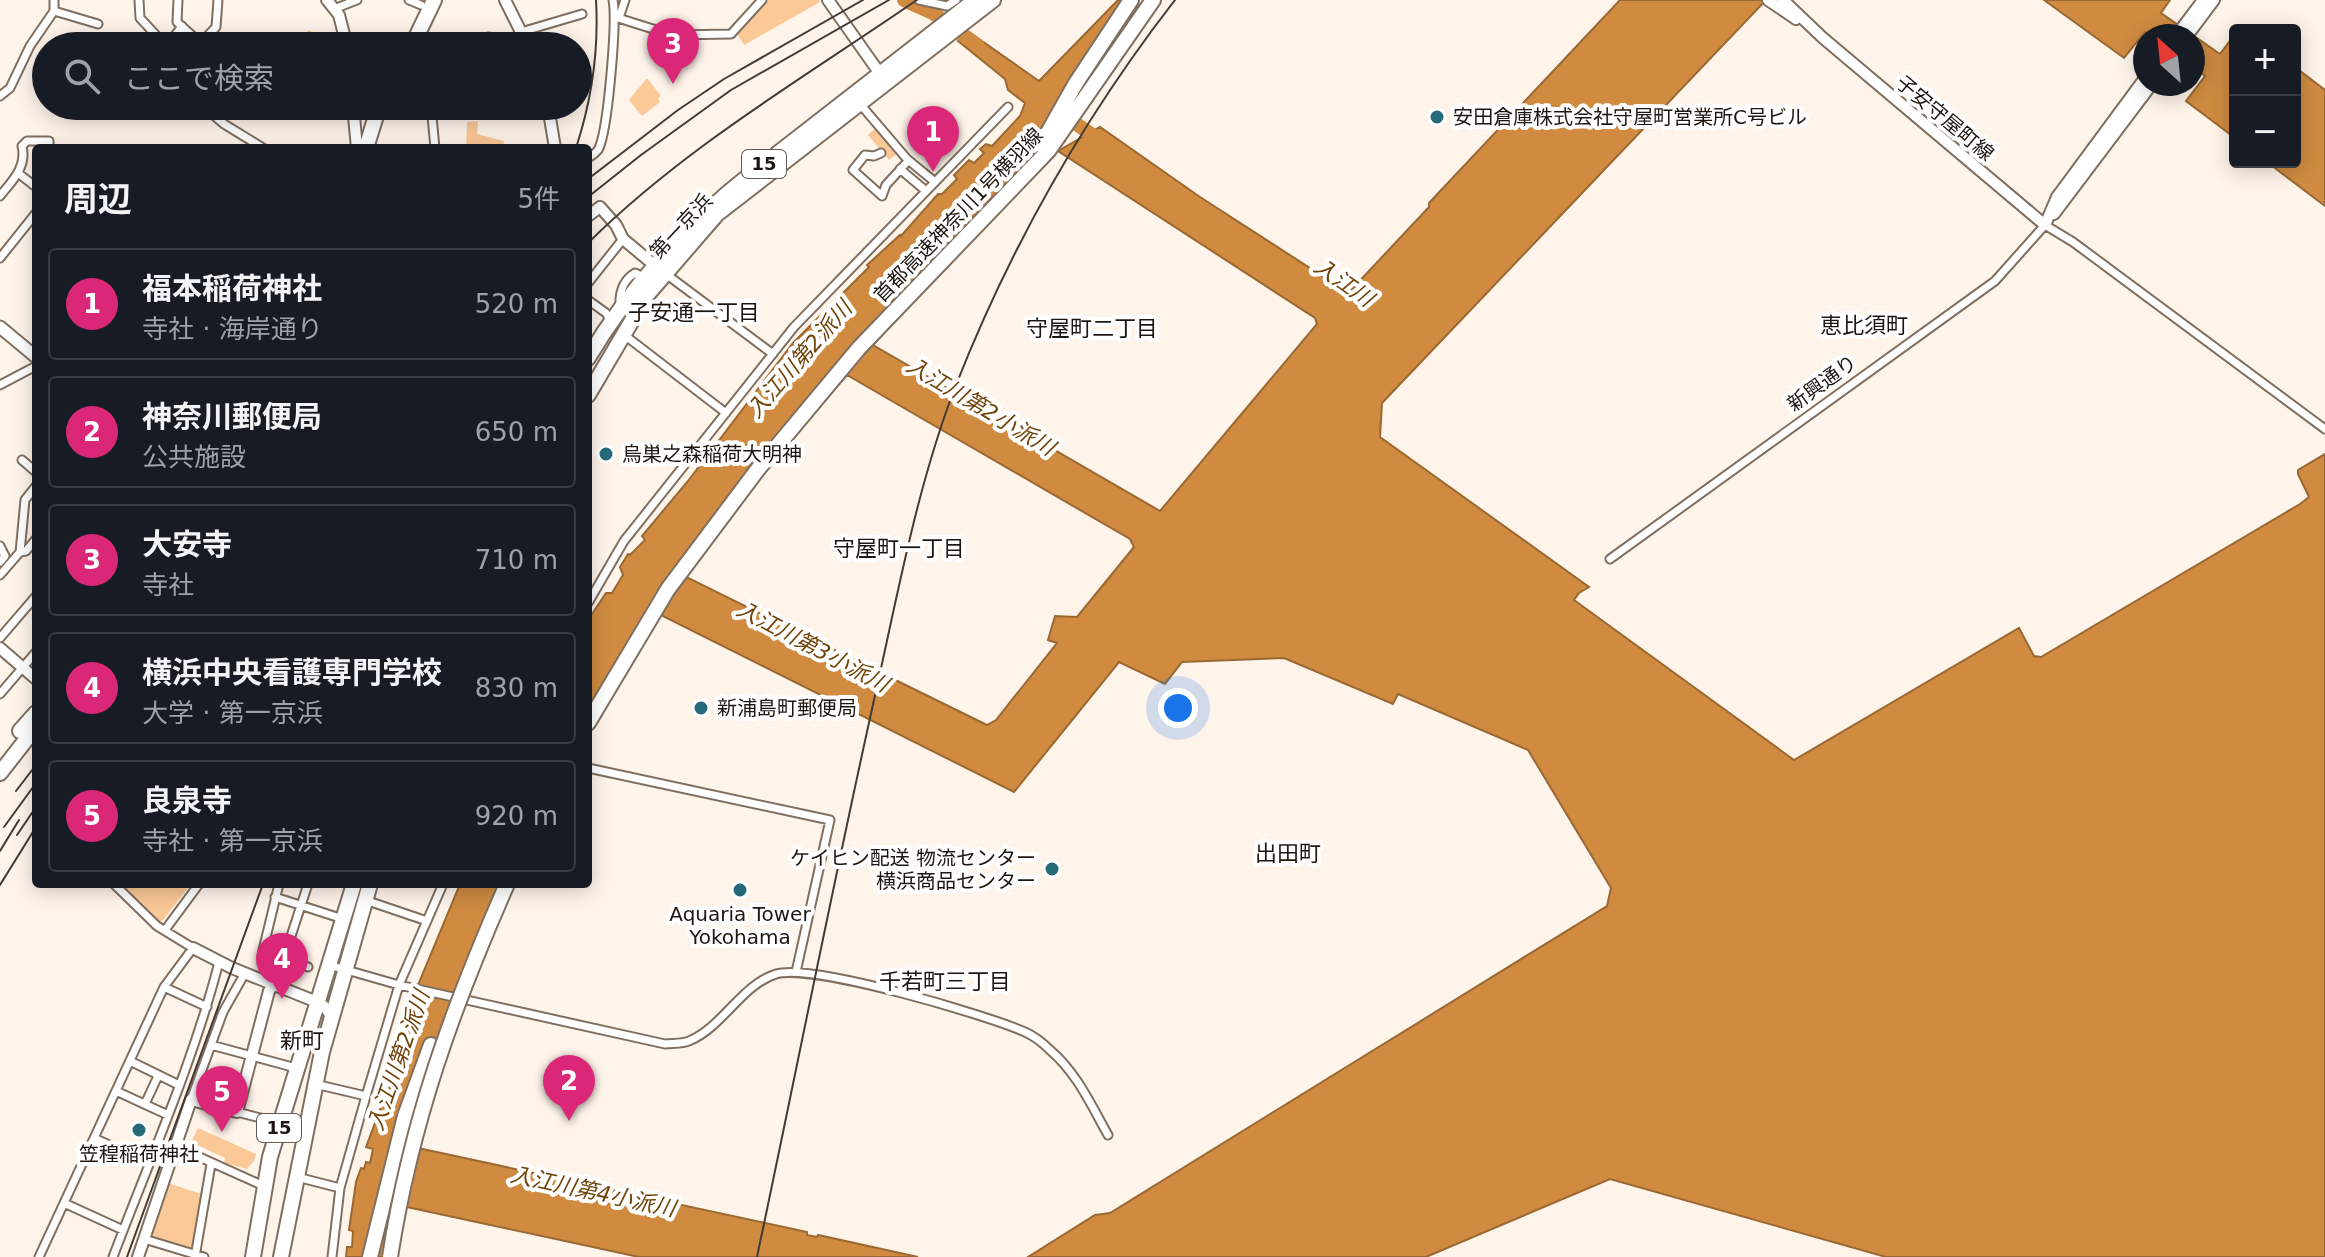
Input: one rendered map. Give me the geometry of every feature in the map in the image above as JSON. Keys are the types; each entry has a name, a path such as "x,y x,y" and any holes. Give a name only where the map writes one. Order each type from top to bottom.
{"highway":[{"name":"第一京浜","path":"957,21 975,0"},
{"name":"第一京浜","path":"592,388 655,273 699,217 957,21 993,0"},
{"path":"1041,145 1076,83 1131,0"},
{"name":"首都高速神奈川1号横羽線","path":"592,697 660,583 790,414 852,342 1041,145 1141,0"},
{"name":"首都高速神奈川1号横羽線","path":"592,716 653,610 714,525 832,378 1048,151 1153,0"},
{"path":"409,32 422,1"},
{"path":"415,32 422,1"},
{"name":"第一京浜","path":"592,352 620,310 717,214 860,104 883,78"},
{"path":"367,144 375,120"},
{"path":"378,144 384,120"},
{"path":"0,757 32,718"},
{"path":"0,773 32,732"},
{"name":"15","path":"253,1257 270,1157 353,888"},
{"name":"15","path":"281,1257 295,1177 331,1016 369,888"},
{"path":"370,1257 405,1116 495,888"},
{"path":"390,1257 407,1162 428,1085 451,1017 505,888"},
{"path":"381,1257 399,1159 431,1045"}],"main road":[{"path":"0,327 32,354"}],"street":[{"path":"40,32 54,11 54,0"},
{"path":"139,0 140,18 154,32"},
{"path":"178,0 177,22 188,32"},
{"path":"212,32 216,27 218,0"},
{"path":"343,32 339,15 331,4 357,0"},
{"path":"505,0 521,32"},
{"path":"613,0 617,17"},
{"path":"592,154 597,150 603,129 617,17 625,0"},
{"path":"617,17 672,35 731,34 762,0"},
{"path":"828,0 883,78"},
{"path":"919,0 947,6 956,0"},
{"name":"子安守屋町線","path":"1783,0 1823,38 2045,225"},
{"path":"2191,24 2203,0"},
{"path":"2194,24 2214,0"},
{"name":"子安守屋町線","path":"1769,1 1823,38"},
{"path":"54,11 98,24"},
{"path":"543,32 582,14"},
{"path":"178,32 182,26"},
{"path":"0,96 10,88 32,43"},
{"name":"新興通り","path":"2045,225 2057,197 2133,94"},
{"name":"新興通り","path":"1610,559 1995,281 2064,203 2143,96"},
{"path":"860,104 908,161 935,182"},
{"path":"592,596 624,541 794,327 1008,107"},
{"path":"219,120 256,144"},
{"path":"354,120 357,144"},
{"path":"432,120 435,144"},
{"path":"550,120 554,144"},
{"path":"0,196 25,158 22,146 27,141 49,141 49,144"},
{"path":"881,153 865,155 853,170 882,196 886,185 908,161"},
{"path":"900,169 926,191"},
{"path":"18,173 32,184"},
{"path":"592,213 600,207 616,225 623,239 655,273 718,313 773,354"},
{"path":"0,258 32,218"},
{"path":"2045,225 2073,242 2325,429"},
{"path":"592,278 623,239"},
{"path":"592,303 606,313 623,334 726,413"},
{"path":"0,385 32,368"},
{"path":"22,460 32,469"},
{"path":"0,575 20,552 25,500 32,491"},
{"path":"20,552 26,551 32,544"},
{"path":"0,546 5,556 0,562"},
{"path":"0,638 32,601"},
{"path":"0,648 32,675"},
{"path":"0,694 32,657"},
{"path":"592,769 830,820 796,972"},
{"path":"118,888 157,926 193,948 219,962 317,1002 331,1016"},
{"path":"165,930 196,888"},
{"path":"278,888 263,950 308,967"},
{"path":"237,1112 269,991 284,959 307,888"},
{"path":"332,1257 340,1188 366,1096 399,985 441,888"},
{"path":"275,897 343,919"},
{"path":"371,902 427,921"},
{"path":"39,1257 164,987 193,948"},
{"path":"113,1257 179,1085 207,1007 219,962"},
{"path":"329,965 414,989 665,1044 688,1042 708,1030 757,985 776,974 796,972 916,997 1027,1033 1049,1048 1071,1069 1108,1135"},
{"path":"138,1257 223,1012 245,973"},
{"path":"164,987 207,1007"},
{"path":"211,1045 296,1068"},
{"path":"130,1061 179,1085"},
{"path":"145,1104 158,1076"},
{"path":"315,1084 366,1096"},
{"path":"116,1091 168,1115"},
{"path":"191,1100 280,1123"},
{"path":"94,1138 148,1163"},
{"path":"175,1146 266,1187"},
{"path":"144,1239 198,1256 211,1164"},
{"path":"295,1177 340,1188"},
{"path":"64,1203 123,1230"}],"shaded area":[{"path":"768,0 820,2 744,45 737,33"},
{"path":"647,78 661,96 658,98 660,102 642,116 629,100"},
{"path":"478,121 477,134 504,141 504,144 466,144 467,122"},
{"path":"876,127 898,153 889,160 868,135"},
{"path":"122,888 188,888 159,925"},
{"path":"198,1128 256,1154 254,1161 247,1169 224,1163 225,1158 191,1142"},
{"path":"165,1182 201,1194 192,1252 150,1239 148,1235"}],"water":[{"path":"1118,0 1128,0 1061,102 1065,141 978,228 873,345 1160,511 1317,324 1315,318 1058,151 1100,127 1200,197 1344,290 1352,289 1620,0 1766,0 1382,403 1380,437 1589,587 1574,600 1794,760 2019,628 2034,656 2041,657 2300,504 2309,497 2298,470 2325,454 2325,1257 1886,1257 1610,1179 1426,1257 1028,1257 1095,1215 1110,1213 1607,906 1611,888 1528,750 1398,694 1393,704 1284,658 1182,662 1165,684 1119,662 1014,792 657,613 592,723 592,614 606,593 612,593 623,575 620,567 628,554 645,540 642,536 793,343 869,267 867,265 901,236 938,194 942,194 957,179 954,175 969,160 974,163 984,153 980,149 986,144 992,146 1020,116 1025,103 1008,90 1005,79 958,41 969,32 1039,81","holes":["847,375 1130,539 1134,547 1077,617 1055,616 1048,640 1057,643 996,720 987,725 682,575 744,492"]},
{"path":"2044,0 2170,0 2161,13 2177,24 2133,24 2133,47 2124,58"},
{"path":"2229,42 2229,133 2186,101 2190,96 2205,96 2205,44 2220,54"},
{"path":"2301,72 2325,90 2325,206 2275,168 2301,168"},
{"path":"458,888 508,888 465,994 418,1148 918,1257 639,1257 402,1206 395,1257 346,1257 347,1247 352,1247 353,1231 349,1230 356,1182 361,1168 364,1169 366,1162 370,1163 373,1149 366,1147 381,1107 380,1099 386,1100 394,1071 390,1069 416,999 413,997"}],"waterway":[{"name":"入江川","path":"904,0 933,13 978,46"},
{"path":"1076,92 1114,46"},
{"name":"入江川","path":"1062,114 1104,143"}],"railway":[{"path":"592,80 596,0"},
{"path":"592,176 724,79 863,0"},
{"path":"592,194 731,90 889,0"},
{"path":"592,239 625,208 705,144 917,0"},
{"path":"757,1257 901,575 943,422 977,334 1025,234 1110,90 1175,0"},
{"path":"577,144 584,120"},
{"path":"16,791 32,770"},
{"path":"4,827 32,788"},
{"path":"17,835 32,813"},
{"path":"0,851 19,820"},
{"path":"0,885 32,833"},
{"path":"127,1257 262,888"}],"place":[{"name":"大安寺","path":"673,84"},
{"name":"安田倉庫株式会社守屋町営業所C号ビル","path":"1437,117"},
{"name":"福本稲荷神社","path":"933,172"},
{"name":"烏巣之森稲荷大明神","path":"606,454"},
{"name":"新浦島町郵便局","path":"701,708"},
{"name":"ケイヒン配送 物流センター 横浜商品センター","path":"1052,869"},
{"name":"Aquaria Tower Yokohama","path":"740,890"},
{"name":"横浜中央看護専門学校","path":"282,999"},
{"name":"神奈川郵便局","path":"569,1121"},
{"name":"笠䅣稲荷神社","path":"139,1130"},
{"name":"良泉寺","path":"222,1132"}],"district":[{"name":"子安通一丁目","path":"694,312"},
{"name":"恵比須町","path":"1864,325"},
{"name":"守屋町二丁目","path":"1092,328"},
{"name":"守屋町一丁目","path":"899,548"},
{"name":"出田町","path":"1288,853"},
{"name":"千若町三丁目","path":"945,981"},
{"name":"新町","path":"302,1040"}],"water label":[{"name":"入江川第2派川","path":"799,359"},
{"name":"入江川第2小派川","path":"981,406"},
{"name":"入江川第3小派川","path":"813,646"},
{"name":"入江川第2派川","path":"398,1060"},
{"name":"入江川第4小派川","path":"593,1191"}]}
